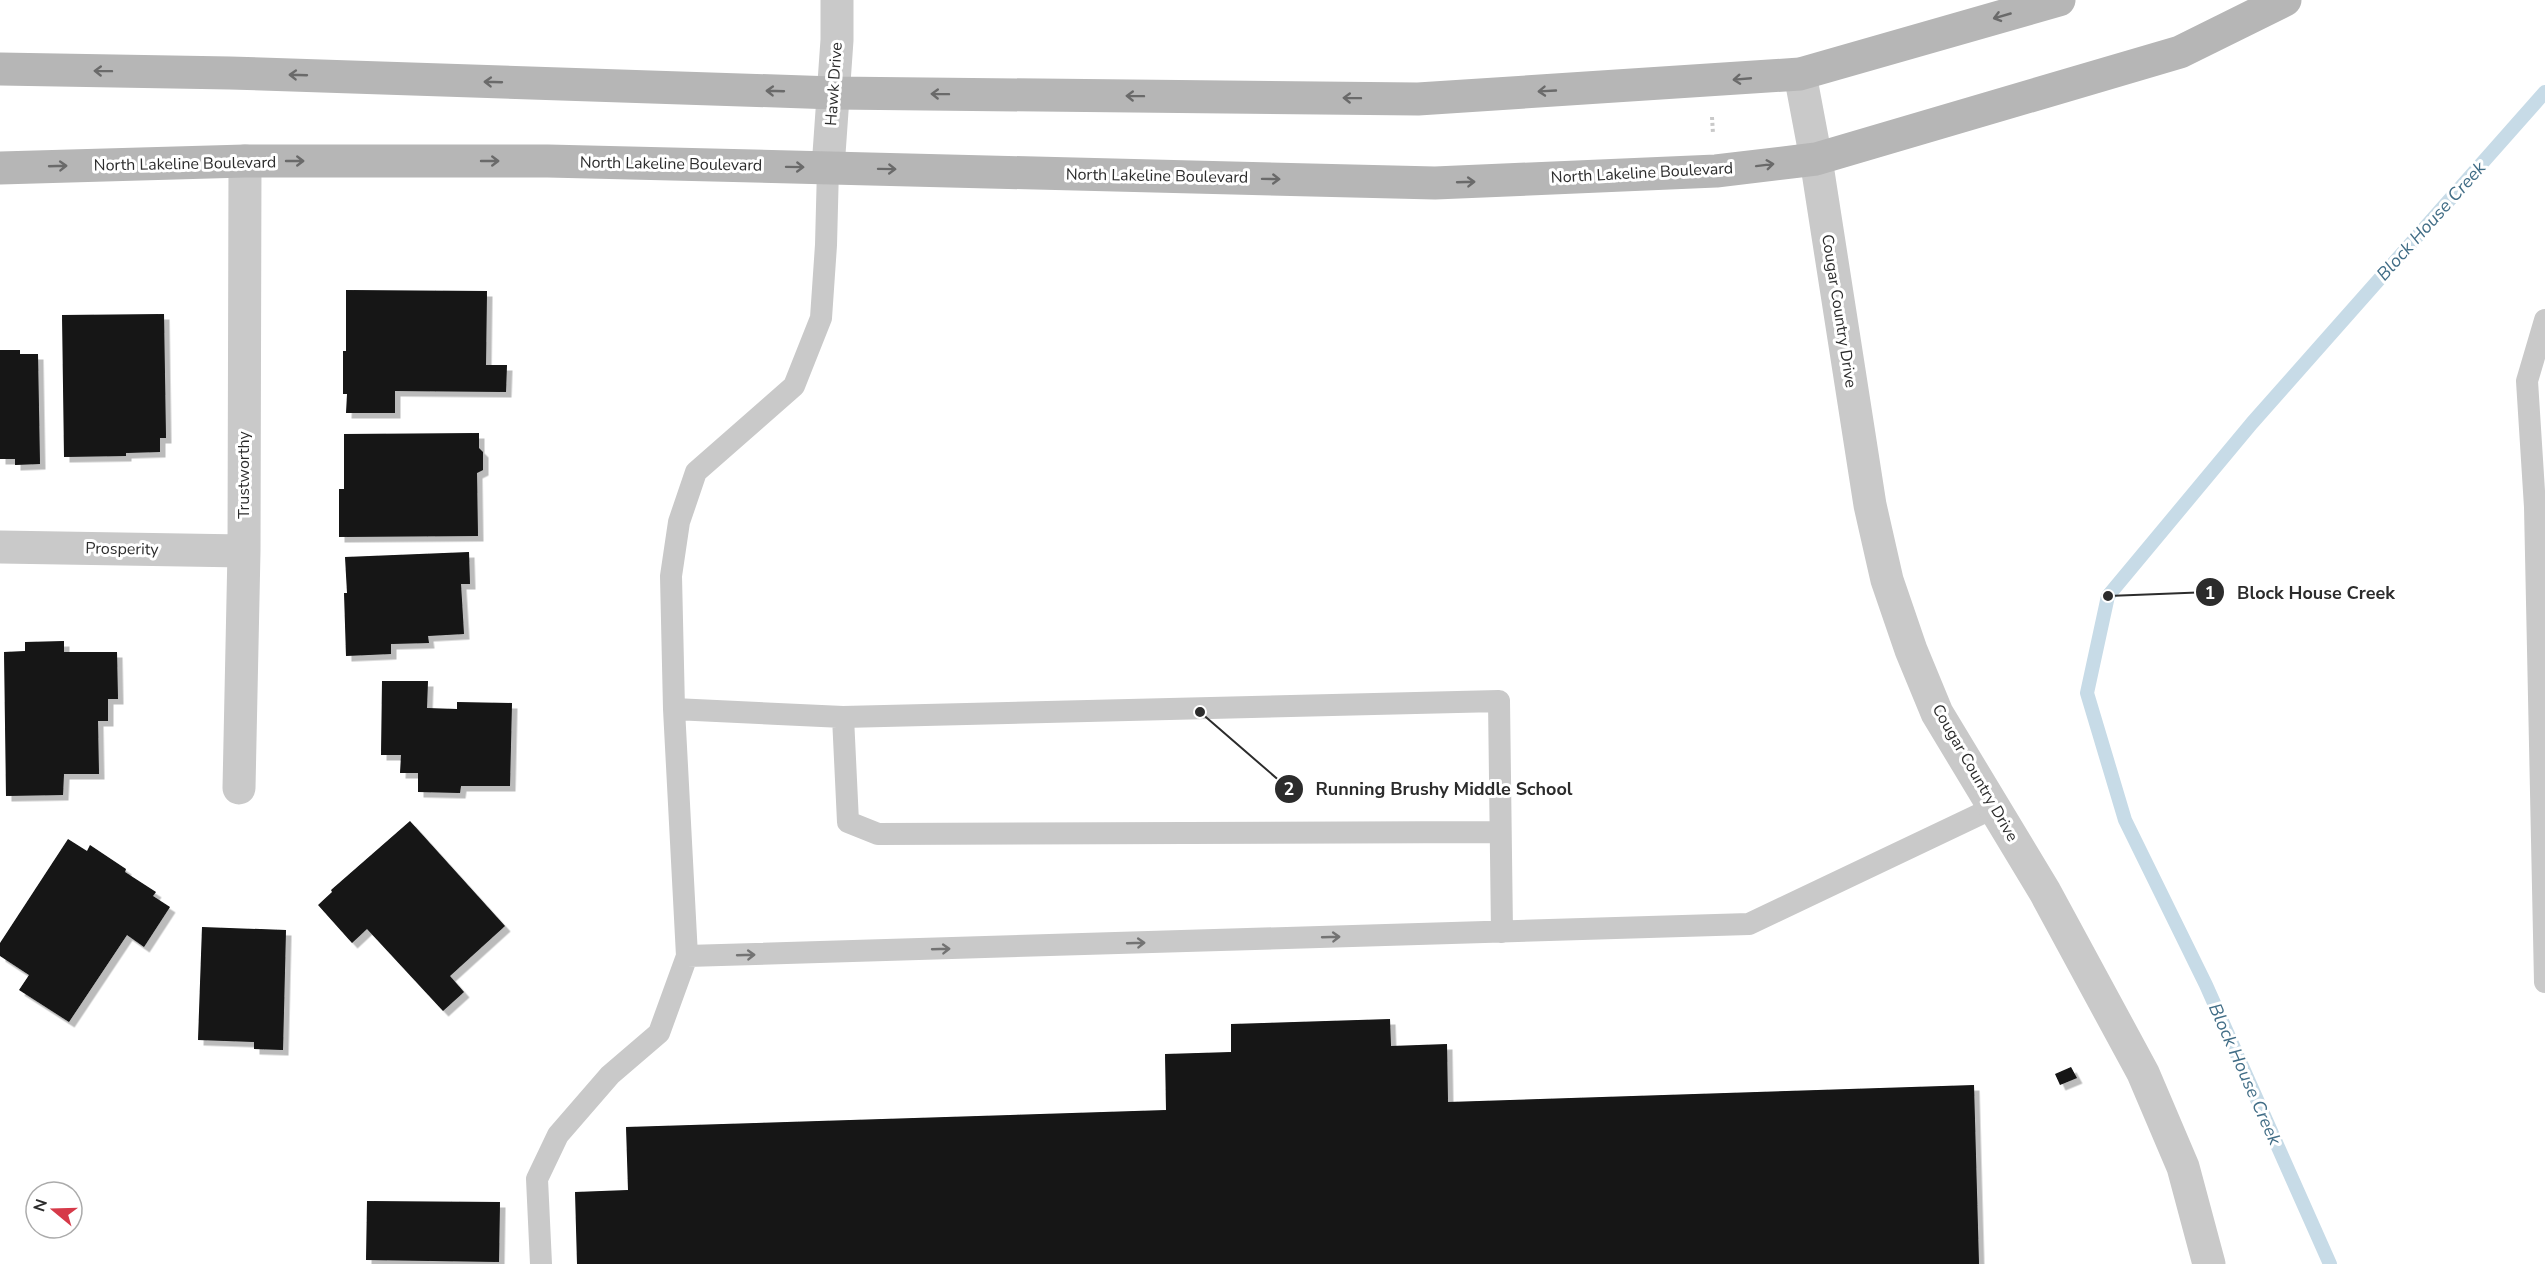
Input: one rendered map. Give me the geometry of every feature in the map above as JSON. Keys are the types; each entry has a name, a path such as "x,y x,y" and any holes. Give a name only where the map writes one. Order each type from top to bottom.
{"main road":[{"path":"0,69 242,73 834,93 1418,99 1800,74 2059,0"},
{"name":"North Lakeline Boulevard","path":"0,168 245,162 548,161 1435,183 1716,171 1816,159 2180,52 2285,0"}],"street":[{"name":"Hawk Drive","path":"828,168 834,93 837,0"},
{"name":"Cougar Country Drive","path":"1800,74 1816,159 1870,505 1887,580 1911,650 1937,713 2045,892 2143,1073 2183,1167 2209,1264"},
{"name":"Trustworthy","path":"239,788 244,551 245,162"},
{"name":"Prosperity","path":"0,547 244,551"}],"lane":[{"path":"541,1264 537,1179 558,1135 610,1075 659,1033 687,956 674,709 671,576 679,522 696,472 794,386 821,318 828,168"},
{"path":"2545,320 2527,381 2540,507 2545,982"},
{"path":"674,709 843,717 1499,701 1502,932"},
{"path":"843,717 848,822 878,834 1500,832"},
{"path":"687,956 1749,924 1993,808"}],"path":[{"path":"1711,108 1714,140"}],"building":[{"path":"346,290 487,291 486,365 507,365 506,392 395,391 395,413 346,413 347,394 343,394 343,351 346,351"},
{"path":"164,314 166,438 160,438 160,452 126,453 126,456 64,457 62,315"},
{"path":"0,350 20,350 20,354 38,354 40,464 15,465 15,459 0,459"},
{"path":"479,433 479,448 483,452 483,470 477,473 478,536 339,537 339,489 344,489 344,434"},
{"path":"469,552 470,584 461,584 464,634 428,636 429,643 391,644 391,654 346,656 345,557"},
{"path":"64,641 64,652 117,652 118,699 108,699 108,721 98,721 99,774 64,774 63,795 6,796 4,652 25,651 25,642"},
{"path":"382,681 428,681 427,708 457,709 457,702 512,703 510,786 461,786 460,793 418,792 418,773 400,773 401,755 381,755"},
{"path":"410,821 505,926 450,976 464,992 443,1011 367,929 352,943 318,905 332,892 331,890"},
{"path":"68,839 87,851 90,845 126,869 125,872 156,892 153,896 170,907 144,947 127,935 69,1022 19,990 29,975 0,956 0,943"},
{"path":"202,927 286,930 283,1050 254,1049 254,1042 198,1040"},
{"path":"1390,1019 1391,1046 1447,1044 1448,1102 1974,1085 1979,1264 577,1264 575,1192 628,1190 626,1127 1166,1110 1165,1054 1231,1052 1231,1024"},
{"path":"2071,1067 2077,1078 2060,1085 2055,1074"},
{"path":"367,1201 500,1202 499,1262 366,1260"}],"waterway":[{"name":"Block House Creek","path":"2330,1264 2206,985 2125,820 2087,693 2108,596 2252,423 2545,92"}],"place":[{"name":"Block House Creek","path":"2108,596"},
{"name":"Running Brushy Middle School","path":"1200,712"}]}
